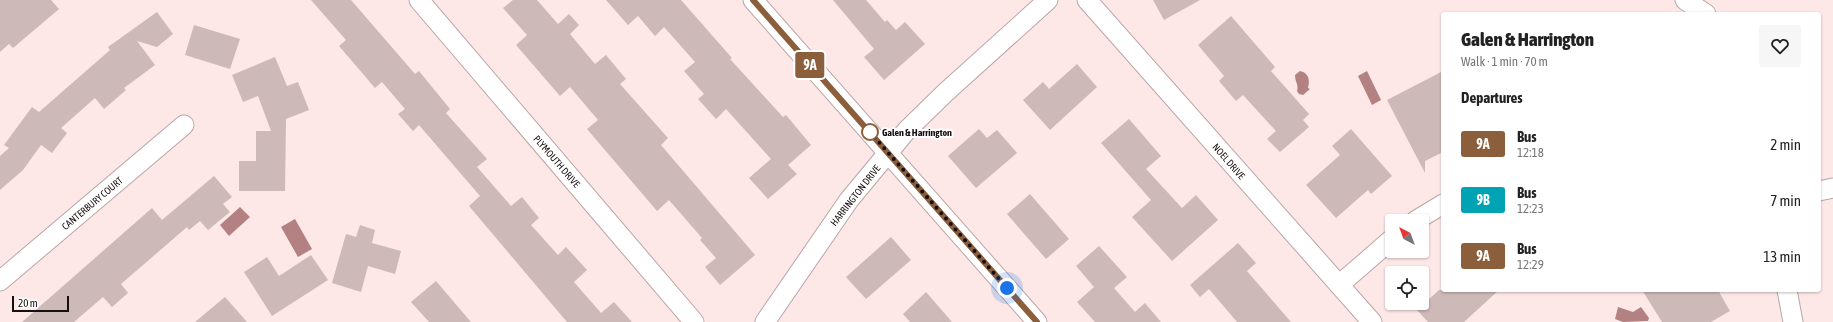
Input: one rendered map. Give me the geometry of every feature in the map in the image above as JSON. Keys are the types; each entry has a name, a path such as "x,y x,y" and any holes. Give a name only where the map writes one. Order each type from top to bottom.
{"street":[{"name":"PLYMOUTH DRIVE","path":"419,0 694,322"},
{"path":"753,0 1037,322"},
{"name":"HARRINGTON DRIVE","path":"765,322 849,200 907,130 946,92 1048,0"},
{"name":"NOEL DRIVE","path":"1087,0 1372,322"},
{"path":"1685,0 1703,12"},
{"name":"CANTERBURY COURT","path":"0,281 184,125"},
{"path":"1821,191 1833,188"},
{"path":"1427,214 1441,205"},
{"path":"1339,285 1385,244"},
{"path":"1787,292 1793,322"}],"shaded area":[{"path":"1300,71 1307,75 1309,80 1308,88 1310,89 1303,95 1299,94 1297,91 1298,87 1295,77 1295,75"},
{"path":"1367,71 1381,100 1372,105 1358,76"},
{"path":"240,207 250,217 229,236 220,225"},
{"path":"295,219 312,249 298,257 281,227"},
{"path":"1618,307 1633,312 1641,307 1649,318 1648,321 1623,322 1615,319"}],"building":[{"path":"0,0 51,0 59,9 13,48 9,44 0,52"},
{"path":"311,0 351,0 415,74 419,71 450,109 446,113 487,159 477,167 511,206 522,197 539,218 531,225 558,255 566,247 587,270 574,282 601,313 614,302 632,322 567,322 469,206 480,196 419,125 413,131 398,114 405,109 382,82 375,88 339,46 346,40"},
{"path":"513,0 537,0 558,24 569,14 579,25 570,34 595,64 606,55 626,79 620,84 668,138 661,145 755,255 720,285 705,267 716,258 700,240 702,238 669,200 657,211 587,129 598,120 570,87 560,96 516,45 527,35 503,8"},
{"path":"606,0 681,0 732,58 730,59 783,117 786,115 811,145 788,165 797,174 768,199 749,178 771,159 726,109 716,119 698,99 704,94 684,71 695,62 664,27 655,36 638,16 628,25"},
{"path":"833,0 866,0 885,22 887,20 896,30 905,22 925,44 884,80 864,57 874,49"},
{"path":"1153,0 1200,0 1164,20"},
{"path":"157,12 173,34 157,47 137,41 155,65 124,88 126,90 104,109 95,98 61,128 67,133 52,153 41,145 23,170 0,190 0,156 9,148 4,145 32,107 39,112 110,50 108,47"},
{"path":"1231,16 1275,67 1271,71 1309,114 1303,120 1309,127 1280,152 1267,139 1276,131 1243,95 1236,101 1219,81 1224,76 1198,45"},
{"path":"194,25 240,39 230,69 185,55"},
{"path":"275,57 287,86 298,82 309,110 286,119 285,191 239,191 239,161 256,161 256,131 271,131 258,96 243,102 232,75"},
{"path":"1077,64 1097,87 1050,130 1023,100 1043,82 1049,89"},
{"path":"1441,72 1441,153 1425,161 1425,173 1387,100"},
{"path":"1129,119 1161,156 1146,169 1182,208 1196,195 1218,220 1172,261 1132,217 1151,200 1101,143"},
{"path":"979,129 987,138 997,130 1017,153 976,188 948,156"},
{"path":"1351,129 1392,176 1371,194 1368,190 1336,218 1306,185 1340,155 1332,146"},
{"path":"214,176 232,197 223,204 230,212 208,230 200,221 189,230 187,227 121,284 128,293 112,307 103,297 74,322 22,322 152,208 162,220"},
{"path":"1030,194 1069,239 1046,259 1007,214"},
{"path":"360,225 375,230 372,243 401,251 395,274 368,266 361,292 332,283 346,234 356,237"},
{"path":"891,237 911,260 866,299 846,277"},
{"path":"1238,243 1256,263 1247,271 1291,322 1237,322 1209,289 1200,297 1190,285"},
{"path":"1099,246 1127,277 1114,288 1135,312 1145,303 1161,322 1095,322 1077,302 1094,287 1076,266"},
{"path":"311,255 328,280 272,316 244,272 267,257 279,276"},
{"path":"436,281 471,322 429,322 411,302"},
{"path":"1439,290 1441,290 1441,292 1497,292 1464,322 1428,322 1417,310 1429,310 1429,299"},
{"path":"926,292 952,322 910,322 903,314"},
{"path":"1643,292 1719,292 1730,311 1711,322 1662,322"},
{"path":"225,297 247,322 195,322"}],"bus line":[{"name":"9A","path":"753,0 1037,322"}],"place":[{"name":"Galen & Harrington","path":"870,132"}],"route":[{"path":"870,132 1007,288"}]}
